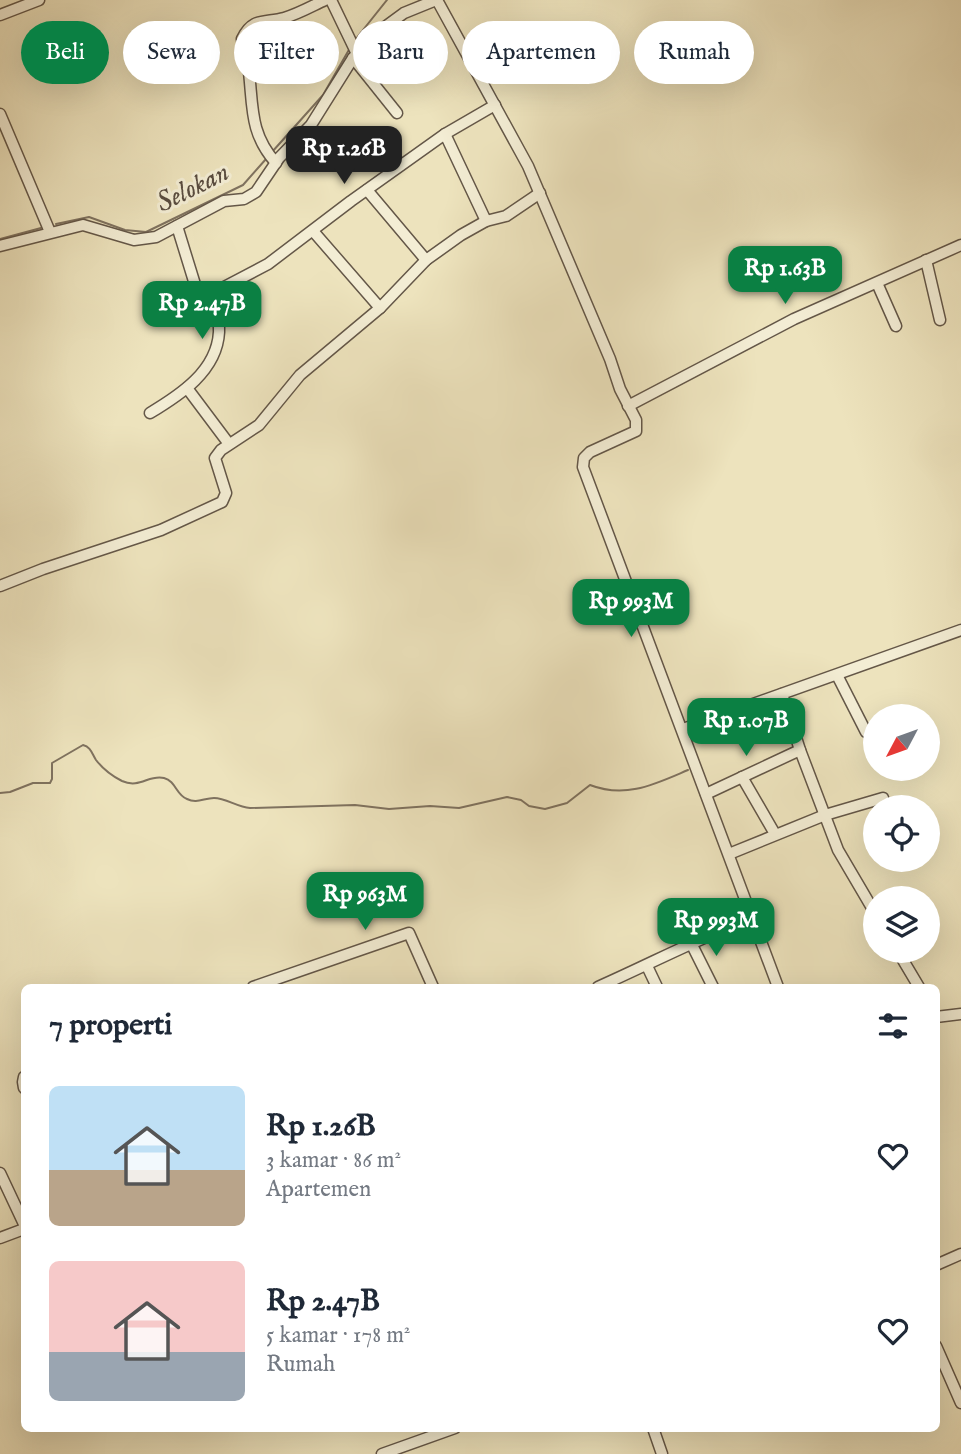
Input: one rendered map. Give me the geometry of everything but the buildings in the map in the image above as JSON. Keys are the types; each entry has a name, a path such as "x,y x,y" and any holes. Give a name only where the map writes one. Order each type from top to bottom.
{"street":[{"path":"0,15 39,0"},
{"path":"274,162 254,126 250,77 242,39 249,29 260,21 285,18 325,0"},
{"path":"0,246 88,225 134,240 156,237 225,201 250,197 263,183 274,162 312,125 353,50 331,0"},
{"path":"390,21 437,0 540,193 636,420 636,431 590,452 584,458 583,467 777,984"},
{"path":"377,84 397,113"},
{"path":"177,226 197,291 202,296 211,294 268,264 445,134 495,105"},
{"path":"0,114 50,232"},
{"path":"445,134 486,221"},
{"path":"367,190 426,260"},
{"path":"0,586 161,530 222,502 226,493 215,458 221,450 259,425 304,371 380,308 426,260 486,221 506,216 540,193"},
{"path":"313,231 380,308"},
{"path":"628,405 794,318 961,245"},
{"path":"926,260 940,320"},
{"path":"877,283 896,326"},
{"path":"150,413 187,387 206,368 217,344 219,323 211,294"},
{"path":"187,387 229,444"},
{"path":"683,729 961,630"},
{"path":"836,675 863,726"},
{"path":"782,694 838,850 863,893"},
{"path":"706,794 800,750"},
{"path":"742,777 775,834"},
{"path":"729,853 825,815 863,804"},
{"path":"605,984 691,943 752,918"},
{"path":"262,984 410,933 432,984"},
{"path":"691,943 712,984"},
{"path":"905,963 917,984"},
{"path":"647,966 656,984"},
{"path":"940,1017 961,1014"},
{"path":"0,1173 21,1219"},
{"path":"0,1238 21,1228"},
{"path":"940,1263 961,1254"},
{"path":"940,1355 961,1403"},
{"path":"382,1454 438,1432"},
{"path":"654,1432 662,1454"}],"waterway":[{"name":"Selokan","path":"370,21 387,0"},
{"name":"Selokan","path":"272,152 323,95 350,48"},
{"name":"Selokan","path":"56,224 89,217 125,230 146,232 243,185 266,159"},
{"name":"Selokan","path":"0,239 41,228"},
{"path":"0,793 33,783 50,783 52,763 83,745 90,749 96,760 111,775 122,781 139,783 164,778 171,782 183,797 191,800 218,798 250,808 355,805 389,809 430,806 459,808 507,797 545,809 567,803 590,785 616,791 628,790 652,785 688,770"}]}
